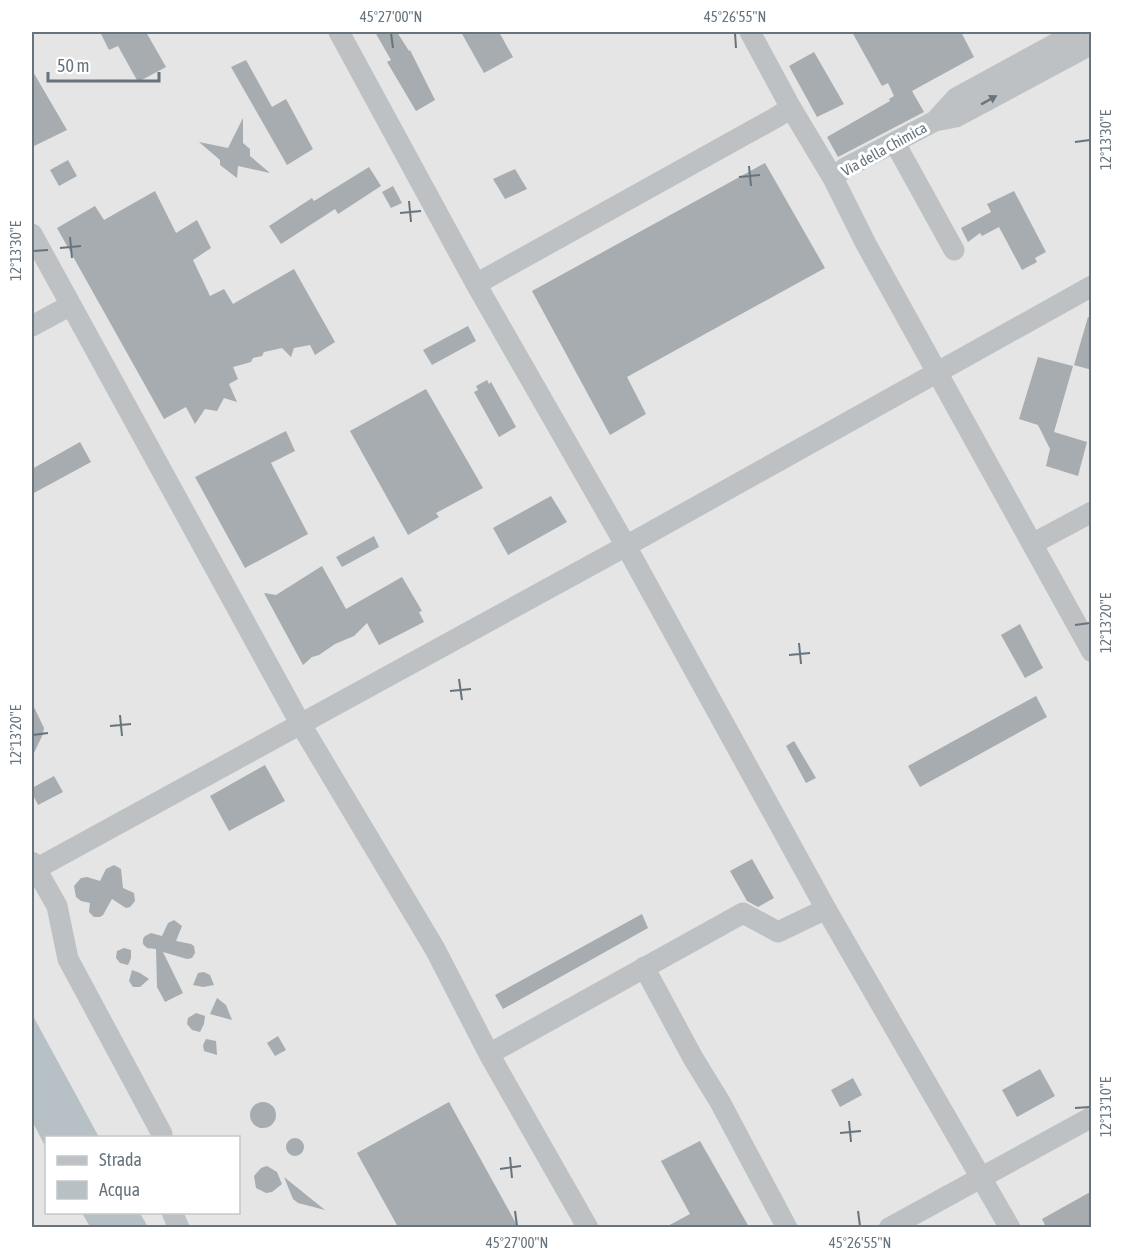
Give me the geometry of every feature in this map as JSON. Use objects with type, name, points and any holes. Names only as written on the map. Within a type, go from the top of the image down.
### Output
[{"type":"lane","points":[[339,32],[476,284],[626,546],[826,909],[1010,1227]]},
{"type":"lane","points":[[750,32],[791,108],[833,178],[866,244],[1092,652]]},
{"type":"lane","points":[[935,121],[956,98],[1077,32]]},
{"type":"lane","points":[[935,121],[956,117],[1092,44]]},
{"type":"lane","points":[[476,284],[791,108]]},
{"type":"lane","name":"Via della Chimica","points":[[833,178],[845,168],[935,121]]},
{"type":"lane","points":[[894,143],[954,250]]},
{"type":"lane","points":[[32,234],[300,723],[435,949],[489,1054],[588,1227]]},
{"type":"lane","points":[[162,1136],[68,959],[57,906],[34,869],[626,546],[1092,286]]},
{"type":"lane","points":[[32,326],[70,305]]},
{"type":"lane","points":[[1032,544],[1092,512]]},
{"type":"lane","points":[[489,1054],[743,913],[778,932],[826,909]]},
{"type":"lane","points":[[644,968],[787,1227]]},
{"type":"lane","points":[[889,1227],[1092,1117]]},
{"type":"shaded area","points":[[32,32],[1091,32],[1091,1227],[148,1227],[141,1214],[240,1214],[240,1136],[98,1136],[32,1014]]},
{"type":"shaded area","points":[[32,1121],[45,1146],[45,1214],[83,1214],[90,1227],[32,1227]]},
{"type":"water","points":[[32,1014],[98,1136],[45,1136],[45,1146],[32,1121]]},
{"type":"water","points":[[83,1214],[141,1214],[148,1227],[90,1227]]},
{"type":"building","points":[[100,32],[146,32],[166,67],[138,82],[118,46],[109,50]]},
{"type":"building","points":[[375,32],[397,32],[410,50],[435,100],[416,111],[387,62],[391,60]]},
{"type":"building","points":[[461,32],[499,32],[513,57],[484,73]]},
{"type":"building","points":[[852,32],[961,32],[974,57],[912,91],[924,112],[838,157],[827,137],[890,101],[889,99],[894,96],[888,83],[882,86]]},
{"type":"building","points":[[814,52],[844,104],[817,117],[789,66]]},
{"type":"building","points":[[246,60],[272,107],[286,99],[313,149],[287,165],[231,67]]},
{"type":"building","points":[[32,70],[67,130],[32,147]]},
{"type":"building","points":[[243,118],[243,143],[250,149],[250,156],[270,173],[238,166],[237,178],[220,165],[220,160],[199,142],[228,148]]},
{"type":"building","points":[[68,160],[77,176],[59,186],[50,170]]},
{"type":"building","points":[[765,163],[825,268],[627,377],[646,414],[610,435],[532,291]]},
{"type":"building","points":[[369,167],[381,186],[338,214],[335,209],[281,244],[269,226],[312,198],[314,201]]},
{"type":"building","points":[[515,169],[527,189],[505,199],[493,179]]},
{"type":"building","points":[[393,186],[402,203],[391,208],[382,192]]},
{"type":"building","points":[[155,191],[176,233],[197,220],[211,248],[193,260],[210,296],[224,289],[233,304],[294,269],[335,342],[315,355],[310,345],[294,348],[291,357],[282,348],[264,352],[262,356],[253,358],[251,362],[233,367],[238,379],[229,384],[237,402],[224,398],[217,411],[205,409],[195,424],[186,407],[164,419],[57,228],[95,206],[104,220]]},
{"type":"building","points":[[1014,191],[1046,252],[1035,258],[1037,262],[1022,270],[999,227],[982,236],[980,233],[968,242],[961,228],[991,212],[987,204]]},
{"type":"building","points":[[1088,317],[1092,318],[1092,370],[1074,365]]},
{"type":"building","points":[[468,326],[476,341],[432,365],[423,350]]},
{"type":"building","points":[[1038,357],[1073,366],[1054,432],[1087,442],[1078,476],[1046,466],[1050,449],[1038,425],[1019,419]]},
{"type":"building","points":[[487,380],[489,384],[491,382],[516,427],[499,437],[474,392],[478,390],[476,386]]},
{"type":"building","points":[[426,389],[483,488],[436,513],[439,517],[408,535],[350,431]]},
{"type":"building","points":[[286,431],[295,451],[271,463],[308,534],[245,568],[195,477]]},
{"type":"building","points":[[80,442],[91,462],[32,494],[32,469]]},
{"type":"building","points":[[551,496],[567,522],[508,555],[493,528]]},
{"type":"building","points":[[374,536],[379,547],[342,567],[336,557]]},
{"type":"building","points":[[322,566],[346,609],[402,577],[422,611],[419,612],[424,622],[379,645],[367,623],[354,636],[312,657],[303,665],[264,593],[276,595]]},
{"type":"building","points":[[1020,624],[1043,668],[1025,678],[1001,635]]},
{"type":"building","points":[[1036,696],[1047,717],[920,787],[908,766]]},
{"type":"building","points":[[32,703],[44,728],[32,757]]},
{"type":"building","points":[[794,741],[816,778],[806,783],[786,746]]},
{"type":"building","points":[[265,765],[285,801],[229,831],[210,796]]},
{"type":"building","points":[[54,776],[63,792],[38,805],[32,788]]},
{"type":"building","points":[[752,859],[774,898],[758,907],[747,901],[730,871]]},
{"type":"building","points":[[114,865],[121,869],[123,888],[134,893],[135,901],[126,908],[112,899],[103,915],[94,917],[89,912],[90,903],[76,897],[74,886],[81,878],[87,877],[100,881],[106,869]]},
{"type":"building","points":[[642,914],[648,928],[503,1009],[495,995]]},
{"type":"building","points":[[174,920],[182,926],[176,941],[191,944],[194,946],[195,953],[192,958],[187,959],[163,952],[183,993],[165,1002],[157,987],[156,949],[147,948],[143,944],[143,939],[151,933],[162,936],[168,923]]},
{"type":"building","points":[[124,948],[131,950],[128,965],[120,963],[116,958],[117,951]]},
{"type":"building","points":[[132,970],[149,979],[140,987],[133,987],[129,981]]},
{"type":"building","points":[[204,972],[210,975],[214,985],[203,987],[193,985],[198,973]]},
{"type":"building","points":[[217,998],[226,1005],[232,1020],[210,1014]]},
{"type":"building","points":[[196,1013],[205,1016],[200,1032],[192,1030],[187,1024],[188,1018]]},
{"type":"building","points":[[278,1036],[286,1050],[275,1056],[267,1043]]},
{"type":"building","points":[[206,1039],[216,1041],[217,1055],[204,1051],[203,1045]]},
{"type":"building","points":[[1040,1069],[1055,1096],[1017,1117],[1002,1090]]},
{"type":"building","points":[[853,1078],[862,1095],[840,1107],[831,1090]]},
{"type":"building","points":[[263,1102],[273,1105],[276,1115],[273,1125],[263,1128],[253,1125],[250,1115],[253,1105]]},
{"type":"building","points":[[449,1102],[518,1227],[398,1227],[357,1153]]},
{"type":"building","points":[[291,1138],[299,1138],[304,1143],[302,1154],[291,1156],[286,1151],[286,1143]]},
{"type":"building","points":[[700,1141],[749,1227],[666,1227],[690,1214],[661,1161]]},
{"type":"building","points":[[267,1166],[277,1172],[282,1184],[272,1192],[266,1193],[256,1188],[254,1176],[261,1168]]},
{"type":"building","points":[[284,1177],[325,1210],[298,1203],[293,1199]]},
{"type":"building","points":[[1092,1191],[1092,1227],[1046,1227],[1042,1219]]}]
